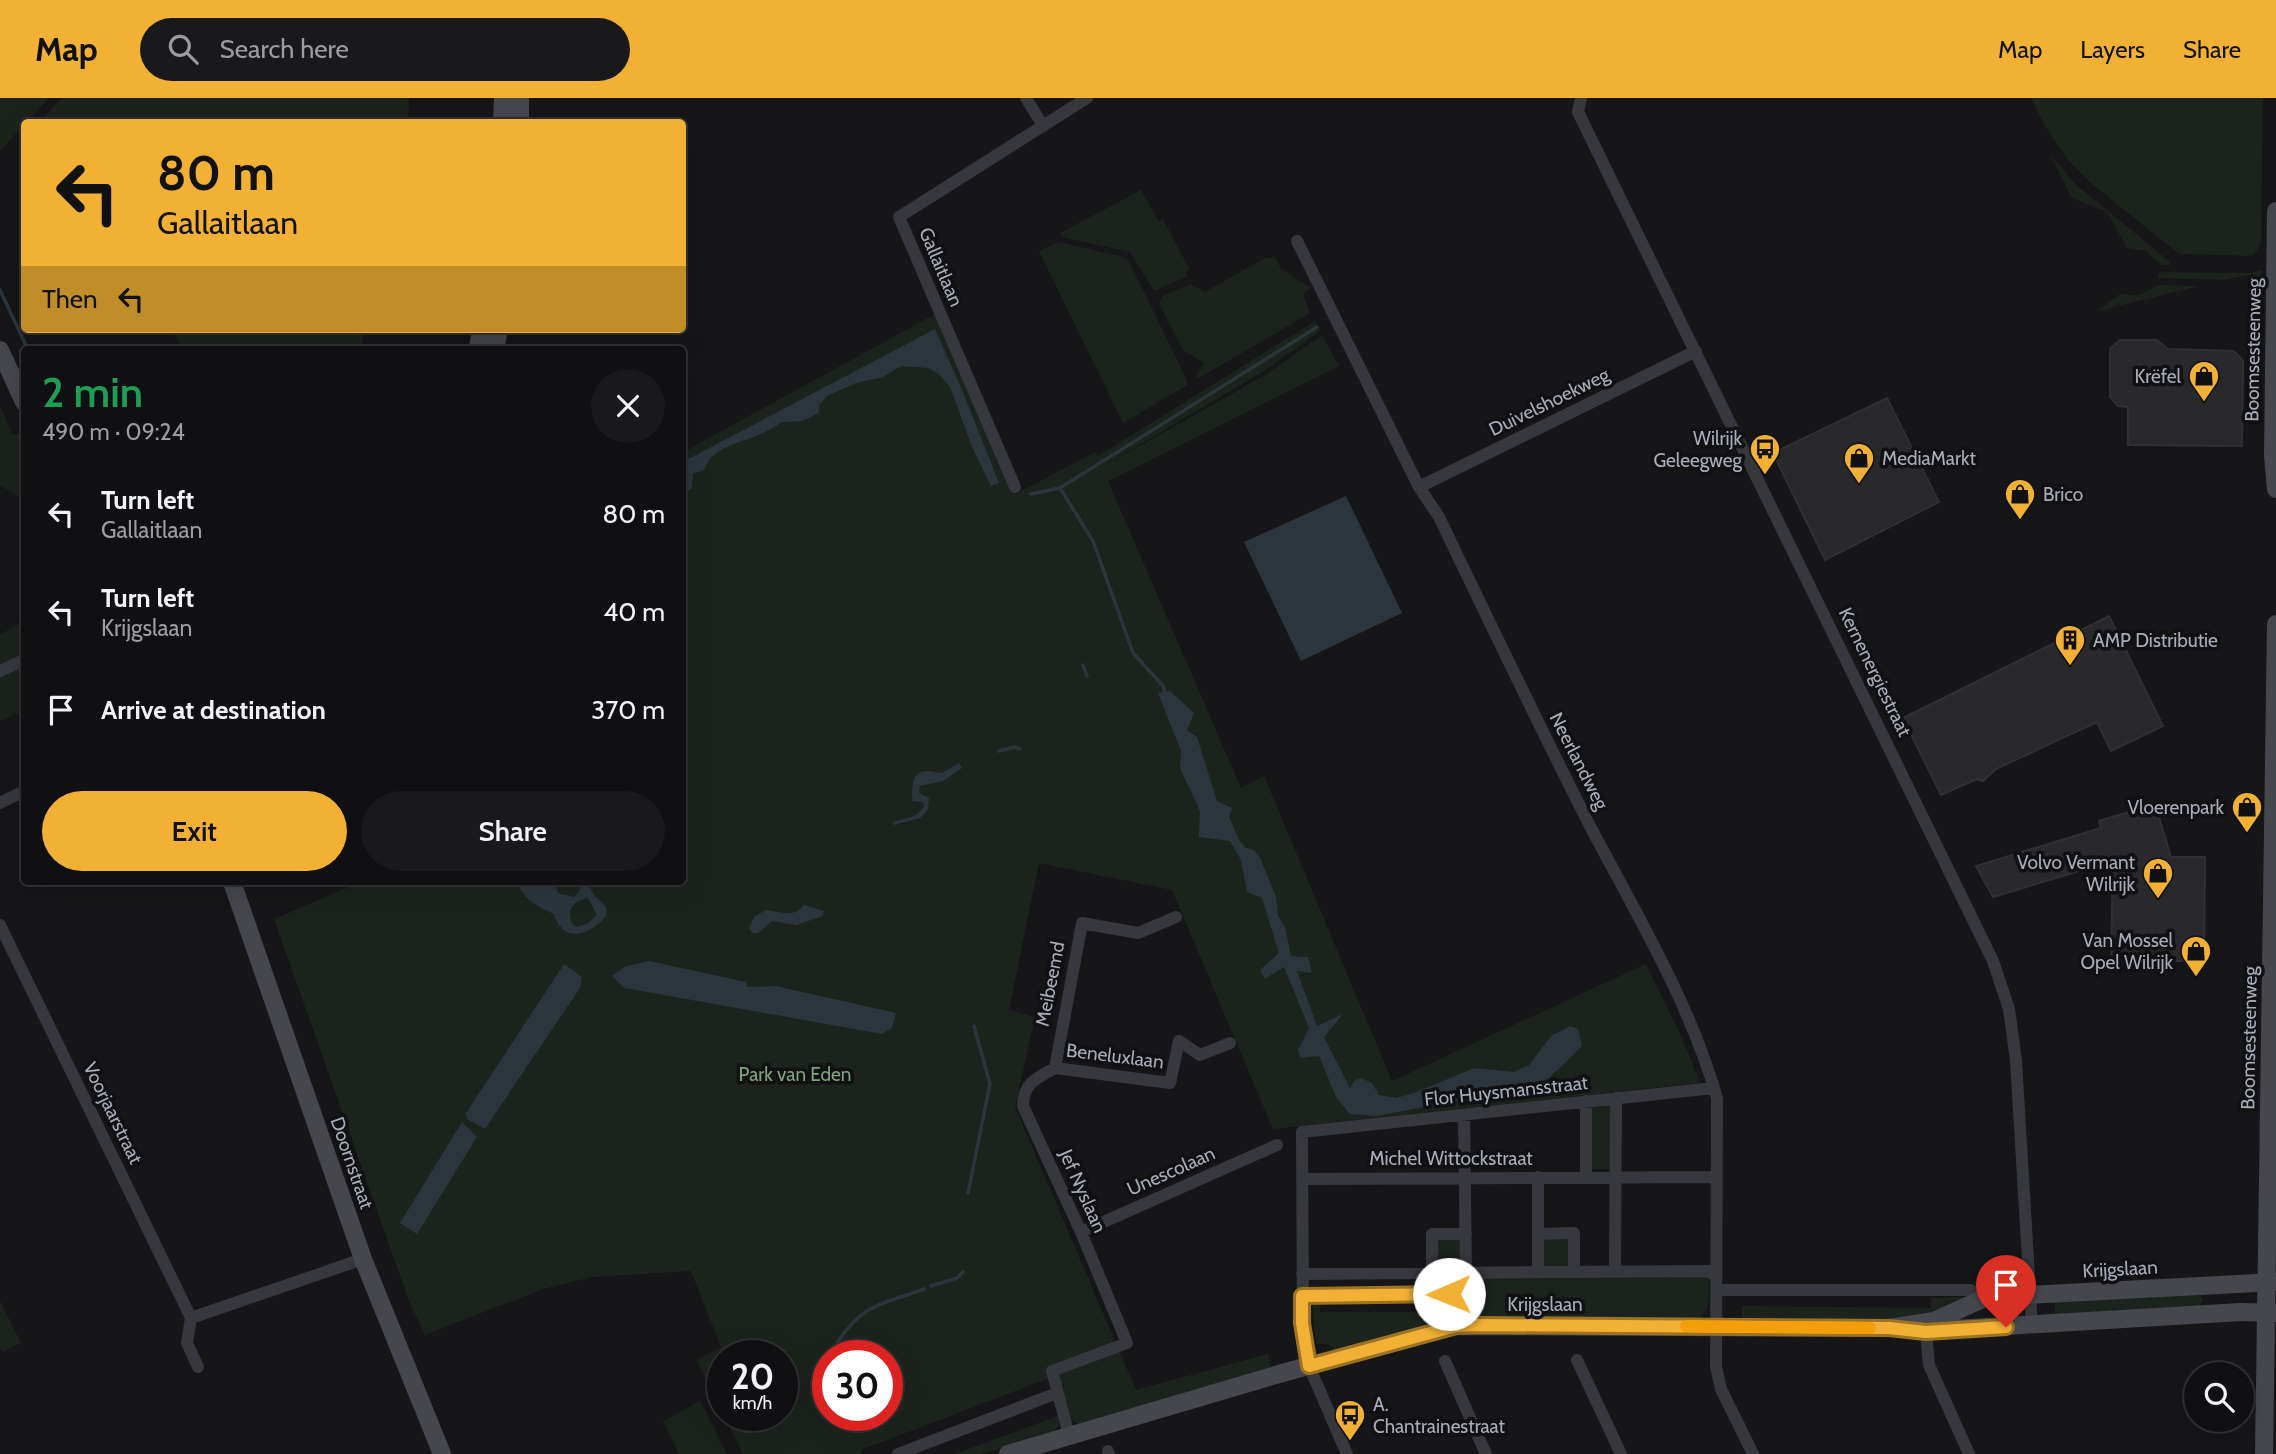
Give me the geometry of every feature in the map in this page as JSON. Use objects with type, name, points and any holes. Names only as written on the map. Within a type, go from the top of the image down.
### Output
[{"type":"street","points":[[502,119],[503,98]]},
{"type":"street","points":[[520,98],[520,119]]},
{"type":"street","points":[[1026,98],[1043,127],[1087,98]]},
{"type":"street","name":"Kernenergiestraat","points":[[1581,98],[1578,112],[1993,961],[2009,1009],[2016,1061],[2032,1325]]},
{"type":"street","name":"Gallaitlaan","points":[[1015,487],[899,217],[1043,127]]},
{"type":"street","name":"Boomsesteenweg","points":[[2276,211],[2273,456],[2276,488]]},
{"type":"street","name":"Neerlandweg","points":[[1297,241],[1419,486],[1439,517],[1550,747],[1693,1029],[1717,1098],[1718,1380],[1753,1454]]},
{"type":"street","points":[[0,350],[21,396]]},
{"type":"street","name":"Duivelshoekweg","points":[[1419,486],[1696,351]]},
{"type":"street","name":"Boomsesteenweg","points":[[2264,1454],[2271,1313],[2268,1195],[2276,624]]},
{"type":"street","points":[[0,671],[21,661]]},
{"type":"street","points":[[0,803],[21,792]]},
{"type":"street","name":"Doornstraat","points":[[233,885],[363,1259],[442,1454]]},
{"type":"street","name":"Meibeemd","points":[[1055,1068],[1082,923],[1138,933],[1176,917]]},
{"type":"street","name":"Voorjaarstraat","points":[[0,925],[191,1318],[187,1343],[198,1367]]},
{"type":"street","name":"Beneluxlaan","points":[[1055,1068],[1170,1083],[1179,1041],[1200,1055],[1230,1043]]},
{"type":"street","name":"Jef Nyslaan","points":[[1055,1068],[1027,1085],[1023,1094],[1023,1105],[1081,1232],[1127,1343],[1052,1371],[1057,1393]]},
{"type":"street","name":"Flor Huysmansstraat","points":[[1301,1179],[1302,1132],[1714,1088]]},
{"type":"street","points":[[1615,1271],[1616,1098]]},
{"type":"street","points":[[1586,1101],[1586,1177]]},
{"type":"street","points":[[1464,1115],[1466,1273]]},
{"type":"street","name":"Unescolaan","points":[[1081,1232],[1277,1145]]},
{"type":"street","points":[[1538,1177],[1538,1272]]},
{"type":"street","name":"Michel Wittockstraat","points":[[1301,1179],[1717,1177]]},
{"type":"street","points":[[1301,1179],[1302,1323],[1309,1366],[1347,1454]]},
{"type":"street","points":[[2268,1195],[2276,1213]]},
{"type":"street","points":[[1538,1234],[1574,1233],[1574,1271]]},
{"type":"street","points":[[1432,1273],[1432,1234],[1466,1234]]},
{"type":"street","points":[[191,1318],[363,1259]]},
{"type":"street","points":[[1302,1274],[1709,1271],[1716,1283],[1971,1290]]},
{"type":"street","name":"Krijgslaan","points":[[1889,1328],[1934,1321],[1987,1297],[2271,1282]]},
{"type":"street","points":[[1302,1296],[1449,1294]]},
{"type":"street","name":"Krijgslaan","points":[[1008,1454],[1456,1326],[1889,1328],[1926,1332],[2241,1312],[2271,1313]]},
{"type":"street","points":[[1926,1332],[1929,1365],[1969,1454]]},
{"type":"street","points":[[1577,1360],[1620,1454]]},
{"type":"street","points":[[1445,1361],[1486,1454]]},
{"type":"street","points":[[898,1454],[1057,1393],[1069,1435]]},
{"type":"green space","points":[[0,98],[49,98],[30,119],[21,119],[21,128],[0,151]]},
{"type":"green space","points":[[62,98],[409,98],[408,119],[42,119]]},
{"type":"green space","points":[[2031,98],[2263,98],[2261,244],[2250,256],[2179,254],[2092,184],[2067,159],[2045,126]]},
{"type":"green space","points":[[2050,154],[2074,183],[2170,262],[2170,265],[2161,265],[2146,251],[2127,248],[2107,212],[2072,198]]},
{"type":"green space","points":[[1141,190],[1159,222],[1163,219],[1190,270],[1185,272],[1187,276],[1154,291],[1130,252],[1063,237],[1060,233]]},
{"type":"green space","points":[[1058,242],[1124,257],[1129,261],[1187,380],[1187,385],[1123,423],[1039,251]]},
{"type":"green space","points":[[1275,257],[1281,269],[1311,288],[1303,294],[1310,313],[1199,378],[1196,376],[1204,363],[1183,350],[1159,303],[1163,296],[1190,284],[1205,292],[1265,258]]},
{"type":"green space","points":[[2261,270],[2261,278],[2249,275],[2224,280],[2158,278],[2159,272],[2250,273]]},
{"type":"green space","points":[[2159,285],[2200,286],[2097,311],[2120,294],[2139,295]]},
{"type":"green space","name":"Park van Eden","points":[[939,312],[1016,494],[1095,452],[1098,456],[1315,321],[1320,331],[1264,371],[1102,467],[1267,374],[1322,335],[1339,366],[1108,481],[1241,788],[1264,776],[1392,1081],[1646,964],[1682,1038],[1700,1083],[1273,1129],[1172,890],[1039,863],[1009,1010],[1035,1017],[1015,1107],[1136,1390],[1268,1354],[1271,1369],[1079,1425],[1071,1419],[1057,1375],[861,1450],[862,1454],[743,1454],[732,1431],[798,1431],[798,1340],[718,1340],[691,1271],[592,1277],[543,1289],[425,1335],[409,1301],[274,919],[350,885],[686,885],[686,450]]},
{"type":"green space","points":[[174,333],[365,333],[361,346],[181,346]]},
{"type":"green space","points":[[0,406],[13,435],[21,432],[21,498],[0,485]]},
{"type":"green space","points":[[21,623],[21,711],[0,721],[0,635]]},
{"type":"green space","points":[[1591,1106],[1611,1106],[1611,1169],[1591,1169]]},
{"type":"green space","points":[[1570,1237],[1570,1268],[1543,1269],[1543,1238]]},
{"type":"green space","points":[[1436,1238],[1463,1238],[1463,1269],[1436,1269]]},
{"type":"green space","points":[[1709,1276],[1707,1308],[1700,1318],[1694,1321],[1455,1319],[1337,1352],[1328,1344],[1316,1344],[1312,1302],[1320,1302],[1320,1312],[1440,1312],[1440,1307],[1446,1307],[1446,1302],[1454,1301],[1454,1277]]},
{"type":"green space","points":[[2018,1279],[2003,1289],[1921,1320],[1742,1318],[1742,1306],[1931,1308],[1931,1298],[1970,1297],[1975,1292],[1975,1281]]},
{"type":"green space","points":[[2198,1293],[2203,1300],[2198,1308],[2055,1315],[2055,1301]]},
{"type":"green space","points":[[0,1301],[21,1343],[2,1352],[0,1348]]},
{"type":"green space","name":"Park van Eden","points":[[707,1354],[707,1382],[696,1360]]},
{"type":"green space","points":[[700,1400],[707,1414],[707,1431],[716,1431],[727,1454],[679,1454],[663,1422]]},
{"type":"green space","points":[[1058,1416],[1059,1424],[1054,1432],[981,1454],[955,1454]]},
{"type":"shaded area","points":[[935,329],[999,483],[991,486],[972,447],[951,389],[939,374],[928,368],[901,366],[883,377],[856,383],[827,396],[819,405],[819,412],[810,418],[781,422],[719,452],[711,458],[703,471],[693,473],[692,488],[686,493],[686,460]]},
{"type":"shaded area","points":[[1346,496],[1402,613],[1301,661],[1244,542]]},
{"type":"shaded area","points":[[1170,691],[1194,713],[1187,730],[1197,737],[1217,801],[1232,808],[1229,817],[1239,840],[1246,848],[1254,850],[1260,858],[1276,896],[1278,916],[1285,927],[1291,956],[1308,957],[1312,973],[1297,971],[1317,1026],[1343,1014],[1324,1037],[1350,1088],[1355,1080],[1361,1078],[1372,1083],[1379,1095],[1396,1098],[1474,1068],[1514,1072],[1529,1065],[1551,1036],[1570,1026],[1578,1029],[1582,1046],[1549,1078],[1530,1086],[1509,1086],[1467,1099],[1376,1116],[1350,1114],[1336,1097],[1319,1056],[1301,1058],[1298,1050],[1309,1028],[1284,967],[1265,979],[1260,970],[1279,953],[1262,898],[1247,892],[1241,860],[1230,841],[1199,837],[1200,811],[1180,768],[1181,751],[1158,693]]},
{"type":"shaded area","points":[[959,763],[962,768],[943,781],[920,786],[919,793],[929,798],[928,810],[920,818],[894,825],[892,822],[915,816],[924,807],[923,802],[912,801],[913,784],[917,775],[926,771],[942,773]]},
{"type":"shaded area","points":[[519,885],[557,885],[558,893],[574,897],[580,890],[579,885],[589,885],[606,907],[606,916],[585,932],[570,933],[558,924],[554,914],[532,902]],"holes":[[[588,898],[597,915],[587,924],[577,927],[572,924],[570,910],[578,901]]]},
{"type":"shaded area","points":[[804,905],[824,911],[823,916],[796,925],[772,921],[758,933],[752,933],[749,928],[754,917],[765,910],[791,913]]},
{"type":"shaded area","points":[[649,961],[746,982],[748,987],[776,986],[896,1013],[892,1028],[882,1034],[625,988],[612,976],[624,967]]},
{"type":"shaded area","points":[[564,964],[582,977],[580,988],[485,1129],[467,1119],[466,1113]]},
{"type":"shaded area","points":[[462,1122],[477,1137],[417,1234],[400,1223]]},
{"type":"building","points":[[2120,340],[2157,340],[2168,349],[2234,351],[2243,361],[2242,446],[2128,445],[2128,407],[2118,406],[2110,397],[2110,349]]},
{"type":"building","name":"MediaMarkt","points":[[1887,398],[1939,502],[1825,560],[1773,453]]},
{"type":"building","name":"AMP Distributie","points":[[2109,616],[2163,726],[2111,751],[2097,722],[1996,769],[1983,781],[1977,779],[1941,795],[1903,718]]},
{"type":"building","points":[[2155,804],[2171,857],[2205,857],[2204,961],[2111,961],[2113,861],[1993,897],[1976,866],[2101,828],[2099,821]]},
{"type":"waterway","points":[[0,290],[26,346]]},
{"type":"waterway","points":[[1031,494],[1060,488],[1317,327]]},
{"type":"waterway","points":[[1060,488],[1093,541],[1133,653],[1163,686],[1166,695]]},
{"type":"waterway","points":[[1083,665],[1087,676]]},
{"type":"waterway","points":[[999,751],[1015,747],[1020,749]]},
{"type":"waterway","points":[[968,1193],[990,1084],[974,1026]]},
{"type":"waterway","points":[[931,1286],[957,1278],[963,1272]]},
{"type":"waterway","points":[[839,1340],[865,1312],[924,1289]]},
{"type":"slow traffic","points":[[1686,1326],[1870,1328]]},
{"type":"place","name":"Krëfel","points":[[2204,403]]},
{"type":"place","name":"Wilrijk Geleegweg","points":[[1765,476]]},
{"type":"place","name":"MediaMarkt","points":[[1859,485]]},
{"type":"place","name":"Brico","points":[[2020,521]]},
{"type":"place","name":"AMP Distributie","points":[[2070,667]]},
{"type":"place","name":"Vloerenpark","points":[[2247,834]]},
{"type":"place","name":"Volvo Vermant Wilrijk","points":[[2158,900]]},
{"type":"place","name":"Van Mossel Opel Wilrijk","points":[[2196,978]]},
{"type":"place","name":"A. Chantrainestraat","points":[[1350,1442]]},
{"type":"route","points":[[1449,1294],[1302,1296],[1302,1323],[1309,1366],[1456,1326],[1889,1328],[1926,1332],[2006,1327]]}]
